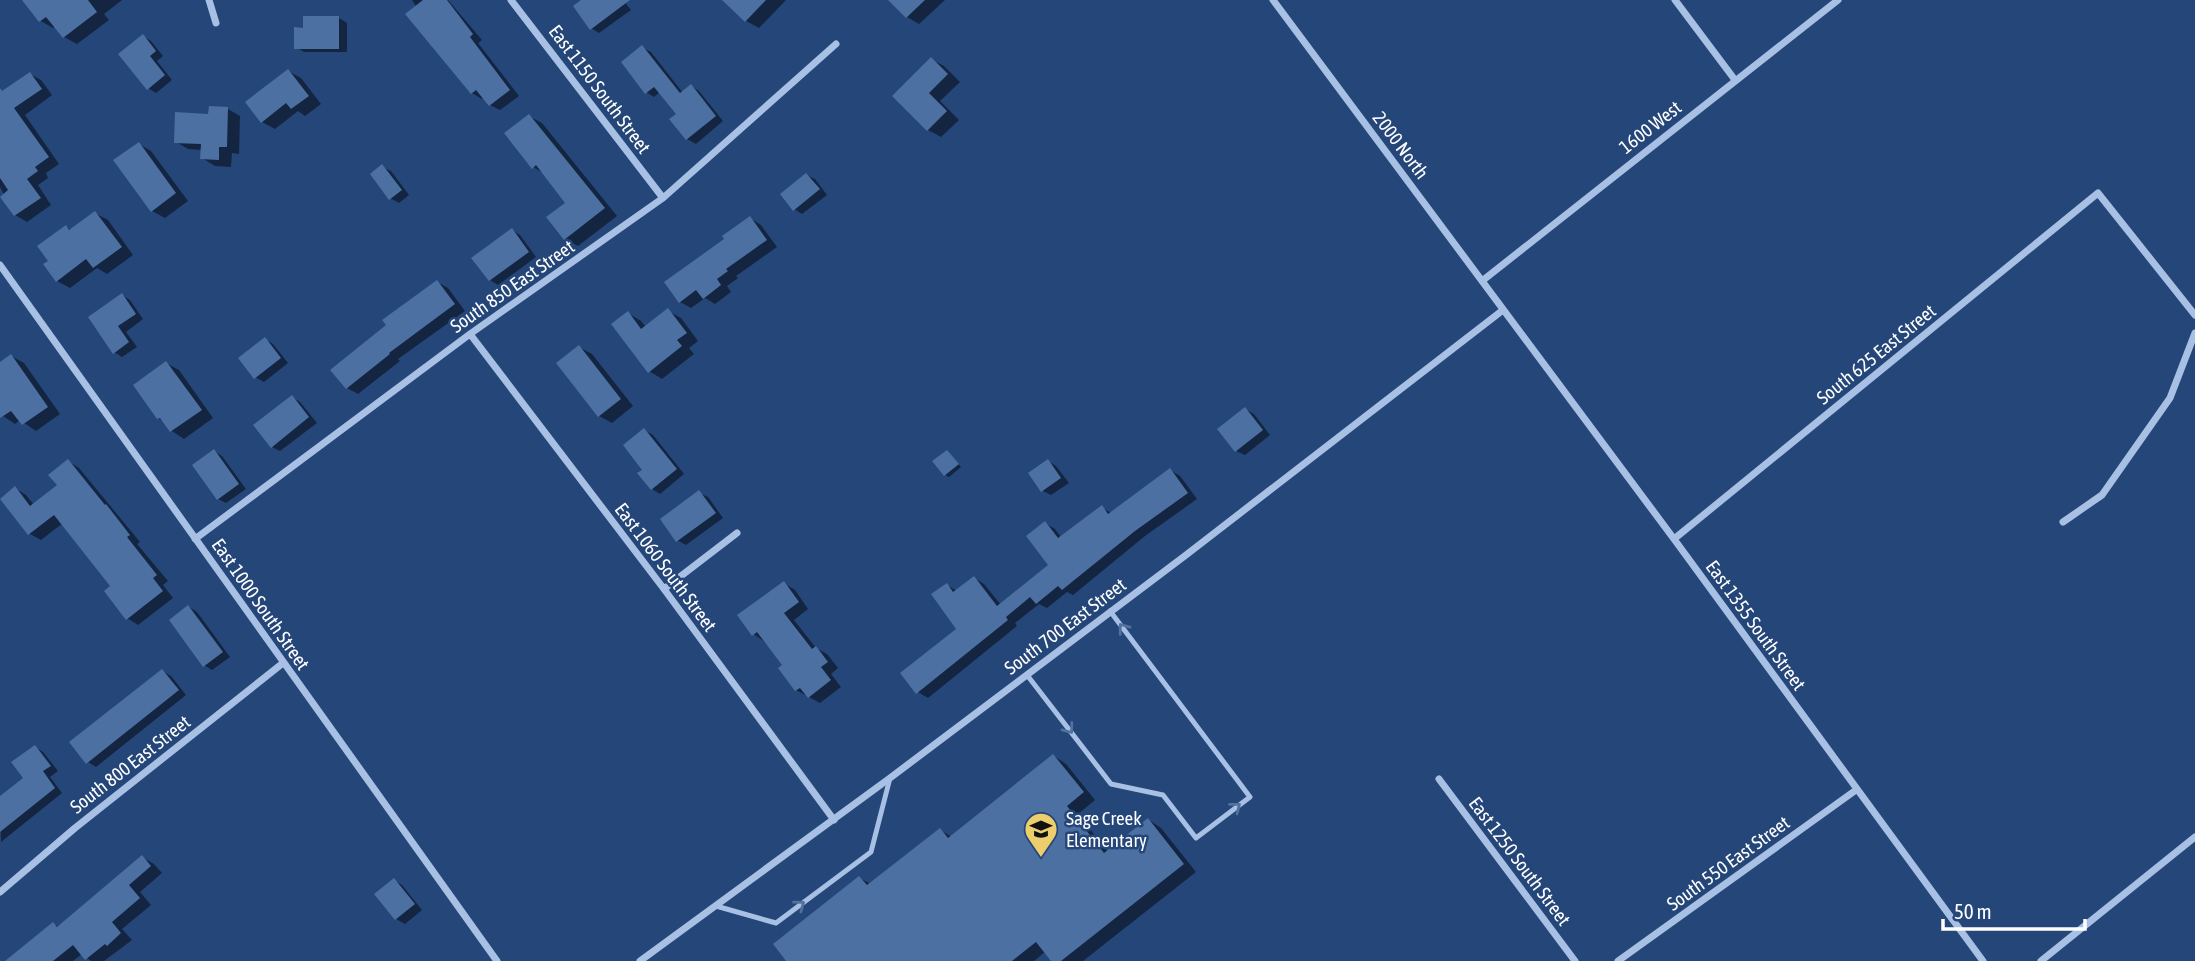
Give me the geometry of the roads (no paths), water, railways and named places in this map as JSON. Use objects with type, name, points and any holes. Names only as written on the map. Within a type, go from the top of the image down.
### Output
[{"type":"street","points":[[209,0],[216,23]]},
{"type":"street","name":"East 1150 South Street","points":[[511,0],[663,198]]},
{"type":"street","name":"2000 North","points":[[1273,0],[1503,310]]},
{"type":"street","points":[[1675,0],[1735,80]]},
{"type":"street","name":"1600 West","points":[[1482,281],[1839,0]]},
{"type":"street","name":"South 850 East Street","points":[[195,539],[470,334],[663,198],[836,44]]},
{"type":"street","name":"South 625 East Street","points":[[1674,539],[2098,193],[2195,315]]},
{"type":"street","name":"East 1000 South Street","points":[[0,265],[496,961]]},
{"type":"street","name":"East 1355 South Street","points":[[1503,310],[1983,961]]},
{"type":"street","name":"South 700 East Street","points":[[640,961],[1027,675],[1503,310]]},
{"type":"street","points":[[2063,522],[2102,495],[2110,484],[2170,398],[2195,333]]},
{"type":"street","name":"East 1060 South Street","points":[[470,334],[664,589],[834,820]]},
{"type":"street","points":[[664,589],[737,533]]},
{"type":"street","name":"South 800 East Street","points":[[0,892],[75,828],[284,663]]},
{"type":"street","name":"East 1250 South Street","points":[[1439,779],[1575,961]]},
{"type":"street","name":"South 550 East Street","points":[[1618,961],[1856,790]]},
{"type":"street","points":[[2041,961],[2195,837]]},
{"type":"lane","points":[[1027,675],[1111,784],[1163,795],[1196,838],[1250,797],[1110,611]]},
{"type":"lane","points":[[716,906],[776,923],[871,852],[890,778]]},
{"type":"place","name":"Sage Creek Elementary","points":[[1041,859]]}]
